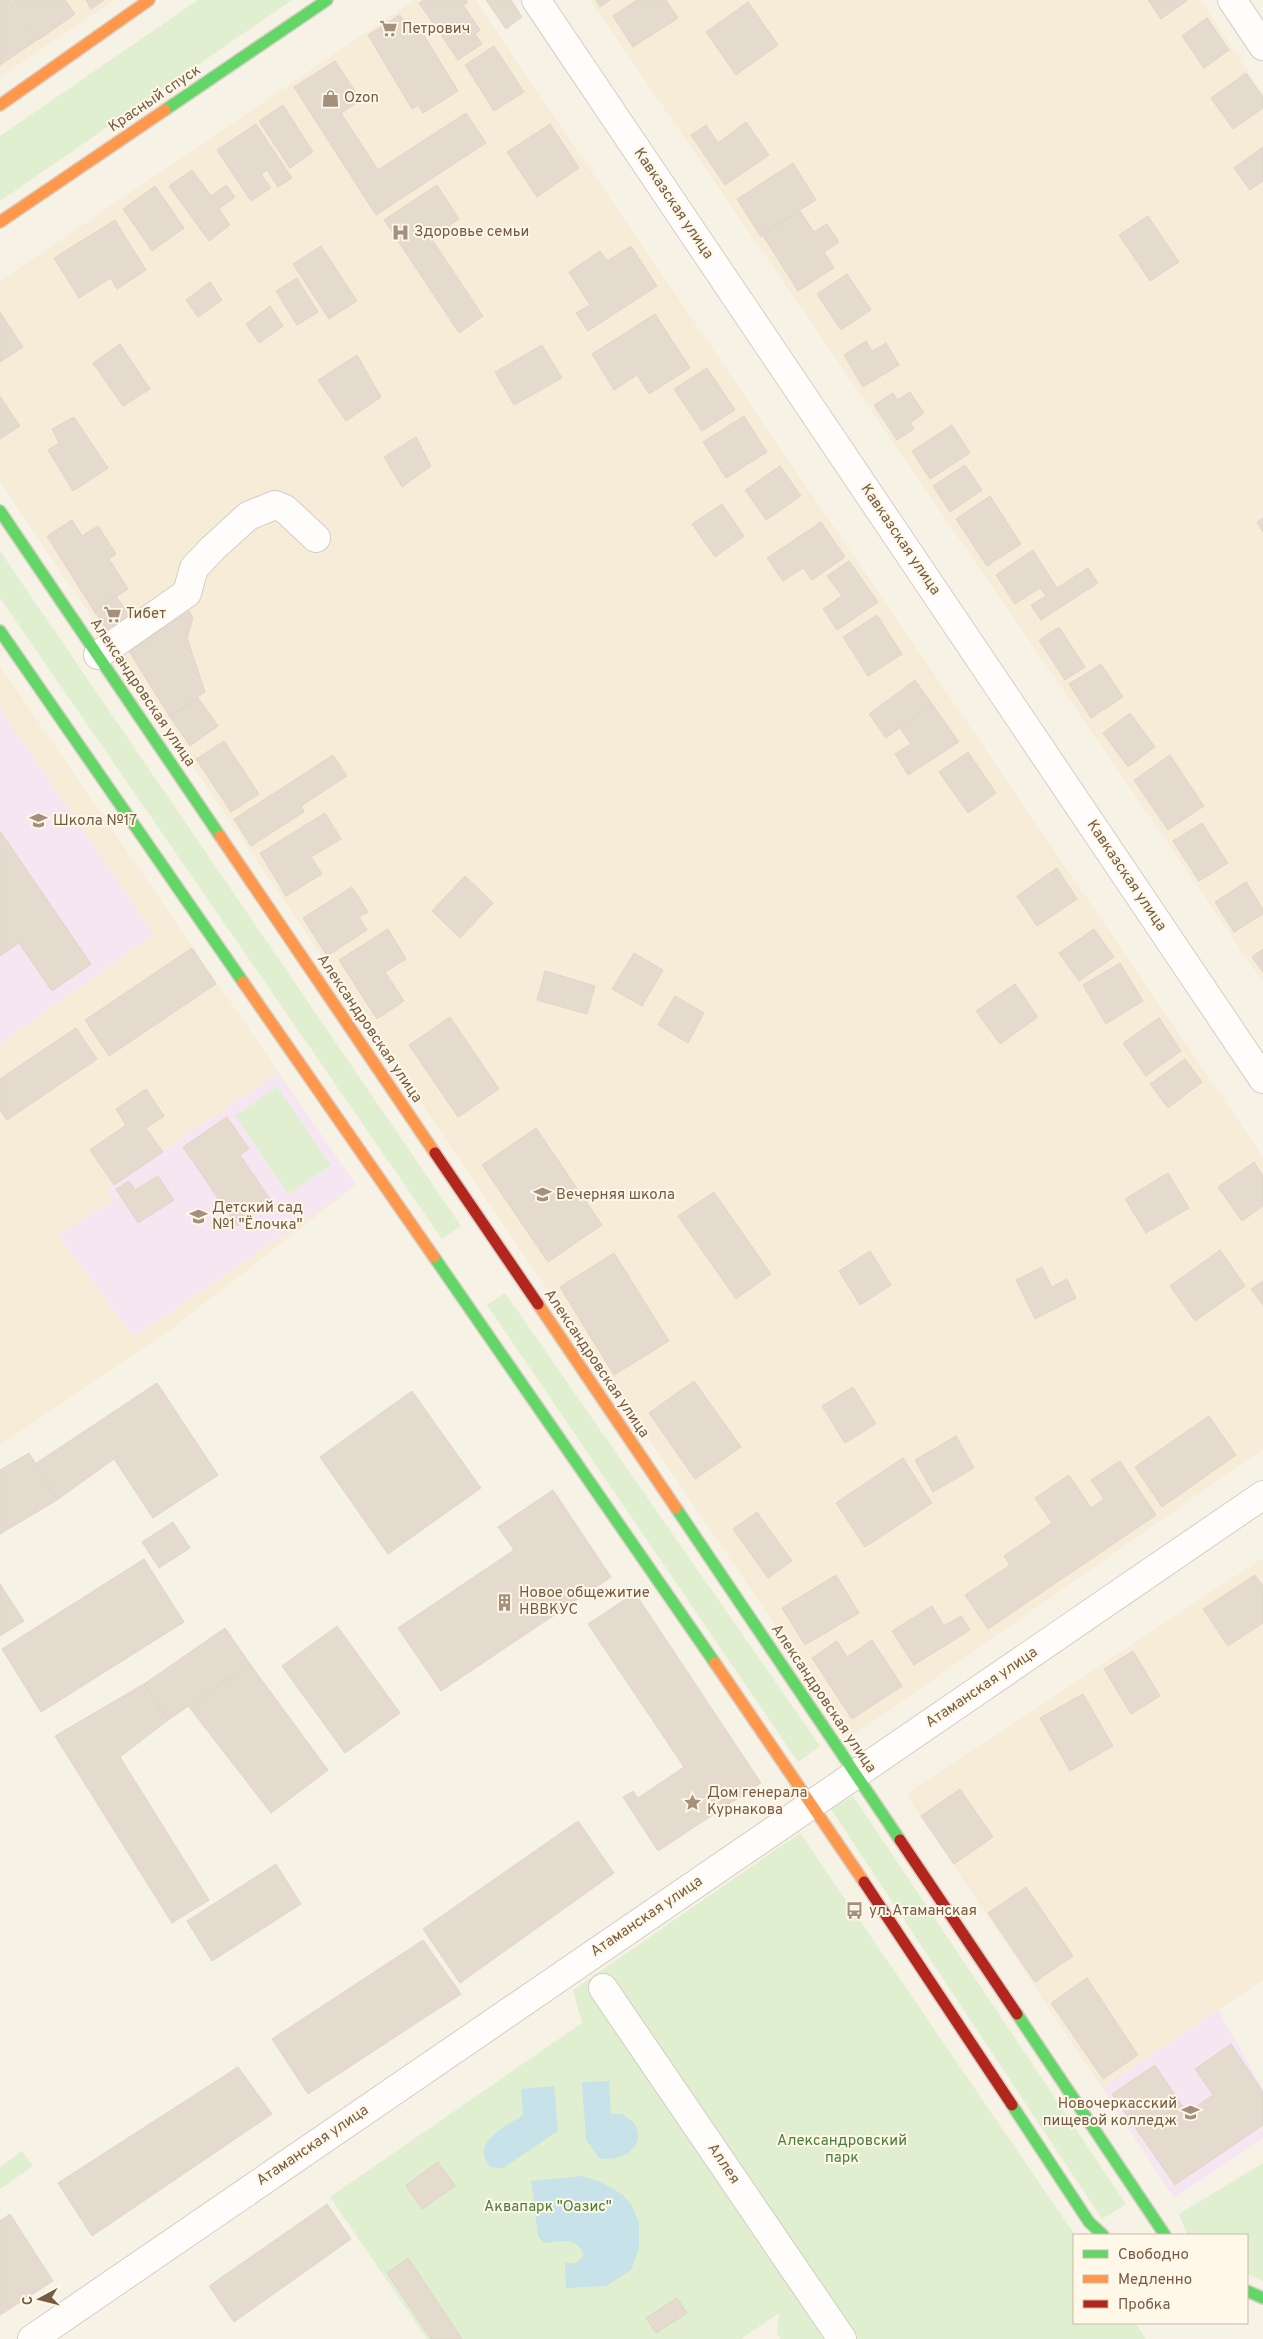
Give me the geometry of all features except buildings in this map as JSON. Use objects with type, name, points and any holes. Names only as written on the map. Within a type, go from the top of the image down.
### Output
[{"type":"street","points":[[0,105],[149,0]]},
{"type":"street","name":"Красный спуск","points":[[0,222],[328,0]]},
{"type":"street","name":"Кавказская улица","points":[[536,0],[1263,1079]]},
{"type":"street","points":[[1232,0],[1263,46]]},
{"type":"street","points":[[98,655],[187,593],[194,568],[248,516],[275,505],[285,509],[316,538]]},
{"type":"street","name":"Александровская улица","points":[[0,511],[856,1774],[1164,2234]]},
{"type":"street","points":[[0,631],[812,1804],[1089,2222],[1102,2234]]},
{"type":"street","name":"Атаманская улица","points":[[32,2339],[1263,1495]]},
{"type":"street","name":"Аллея","points":[[603,1988],[842,2339]]},
{"type":"street","points":[[1248,2291],[1263,2298]]},
{"type":"shaded area","points":[[0,0],[115,0],[0,77]]},
{"type":"shaded area","points":[[414,0],[475,0],[1263,1157],[1263,1449],[851,1737],[0,482],[0,281]]},
{"type":"shaded area","points":[[590,0],[1200,0],[1263,94],[1263,982]]},
{"type":"shaded area","points":[[0,666],[356,1185],[174,1327],[0,1445]]},
{"type":"shaded area","name":"Школа №17","points":[[0,708],[154,934],[0,1044]]},
{"type":"shaded area","name":"Детский сад №1 \"Ёлочка\"","points":[[278,1073],[356,1185],[134,1337],[58,1235],[114,1200],[107,1189]]},
{"type":"shaded area","points":[[1263,1558],[1263,1980],[1102,2088],[906,1794]]},
{"type":"shaded area","name":"Новочеркасский пищевой колледж","points":[[1218,2010],[1263,2089],[1263,2138],[1174,2198],[1102,2088]]},
{"type":"green space","points":[[198,0],[292,0],[0,201],[0,136]]},
{"type":"green space","points":[[0,551],[461,1226],[442,1239],[0,598]]},
{"type":"green space","points":[[277,1087],[331,1165],[289,1194],[235,1116]]},
{"type":"green space","points":[[505,1293],[820,1746],[798,1762],[487,1305]]},
{"type":"green space","points":[[853,1796],[1126,2204],[1102,2219],[831,1809]]},
{"type":"green space","name":"Александровский парк","points":[[800,1833],[1074,2234],[1073,2324],[1136,2324],[1146,2339],[781,2339],[777,2333],[779,2313],[741,2339],[427,2339],[330,2197],[582,2023],[573,1990]]},
{"type":"green space","points":[[22,2151],[33,2166],[0,2189],[0,2167]]},
{"type":"green space","points":[[1263,2163],[1263,2281],[1248,2274],[1248,2234],[1187,2234],[1179,2214]]},
{"type":"water","points":[[609,2081],[611,2114],[622,2114],[635,2124],[638,2141],[629,2152],[622,2156],[607,2159],[599,2158],[586,2140],[582,2082]]},
{"type":"water","points":[[554,2086],[558,2131],[503,2168],[490,2167],[485,2158],[484,2150],[492,2136],[523,2115],[521,2089]]},
{"type":"water","points":[[582,2176],[601,2182],[623,2195],[631,2204],[639,2223],[639,2248],[631,2270],[606,2286],[566,2288],[565,2263],[576,2263],[584,2255],[581,2249],[572,2242],[544,2243],[538,2236],[531,2181]]},
{"type":"traffic: fast","points":[[165,110],[327,0]]},
{"type":"traffic: fast","points":[[0,511],[220,836]]},
{"type":"traffic: fast","points":[[0,631],[243,982]]},
{"type":"traffic: fast","points":[[434,1257],[715,1663]]},
{"type":"traffic: fast","points":[[676,1508],[900,1840]]},
{"type":"traffic: fast","points":[[1017,2014],[1164,2234]]},
{"type":"traffic: fast","points":[[1012,2105],[1089,2222],[1102,2234]]},
{"type":"traffic: fast","points":[[1248,2291],[1263,2298]]},
{"type":"traffic: slow","points":[[0,105],[149,0]]},
{"type":"traffic: slow","points":[[0,222],[165,110]]},
{"type":"traffic: slow","points":[[220,836],[435,1153]]},
{"type":"traffic: slow","points":[[243,982],[434,1257]]},
{"type":"traffic: slow","points":[[538,1304],[676,1508]]},
{"type":"traffic: slow","points":[[715,1663],[864,1882]]},
{"type":"traffic: jam","points":[[435,1153],[538,1304]]},
{"type":"traffic: jam","points":[[900,1840],[1017,2014]]},
{"type":"traffic: jam","points":[[864,1882],[1012,2105]]},
{"type":"place","name":"Петрович","points":[[388,29]]},
{"type":"place","name":"Ozon","points":[[330,98]]},
{"type":"place","name":"Здоровье семьи","points":[[400,232]]},
{"type":"place","name":"Тибет","points":[[112,614]]},
{"type":"place","name":"Школа №17","points":[[39,821]]},
{"type":"place","name":"Вечерняя школа","points":[[542,1195]]},
{"type":"place","name":"Детский сад №1 \"Ёлочка\"","points":[[198,1217]]},
{"type":"place","name":"Новое общежитие НВВКУС","points":[[505,1602]]},
{"type":"place","name":"Дом генерала Курнакова","points":[[693,1802]]},
{"type":"place","name":"ул. Атаманская","points":[[855,1911]]},
{"type":"place","name":"Новочеркасский пищевой колледж","points":[[1191,2113]]},
{"type":"park label","name":"Аквапарк \"Оазис\"","points":[[548,2207]]}]
